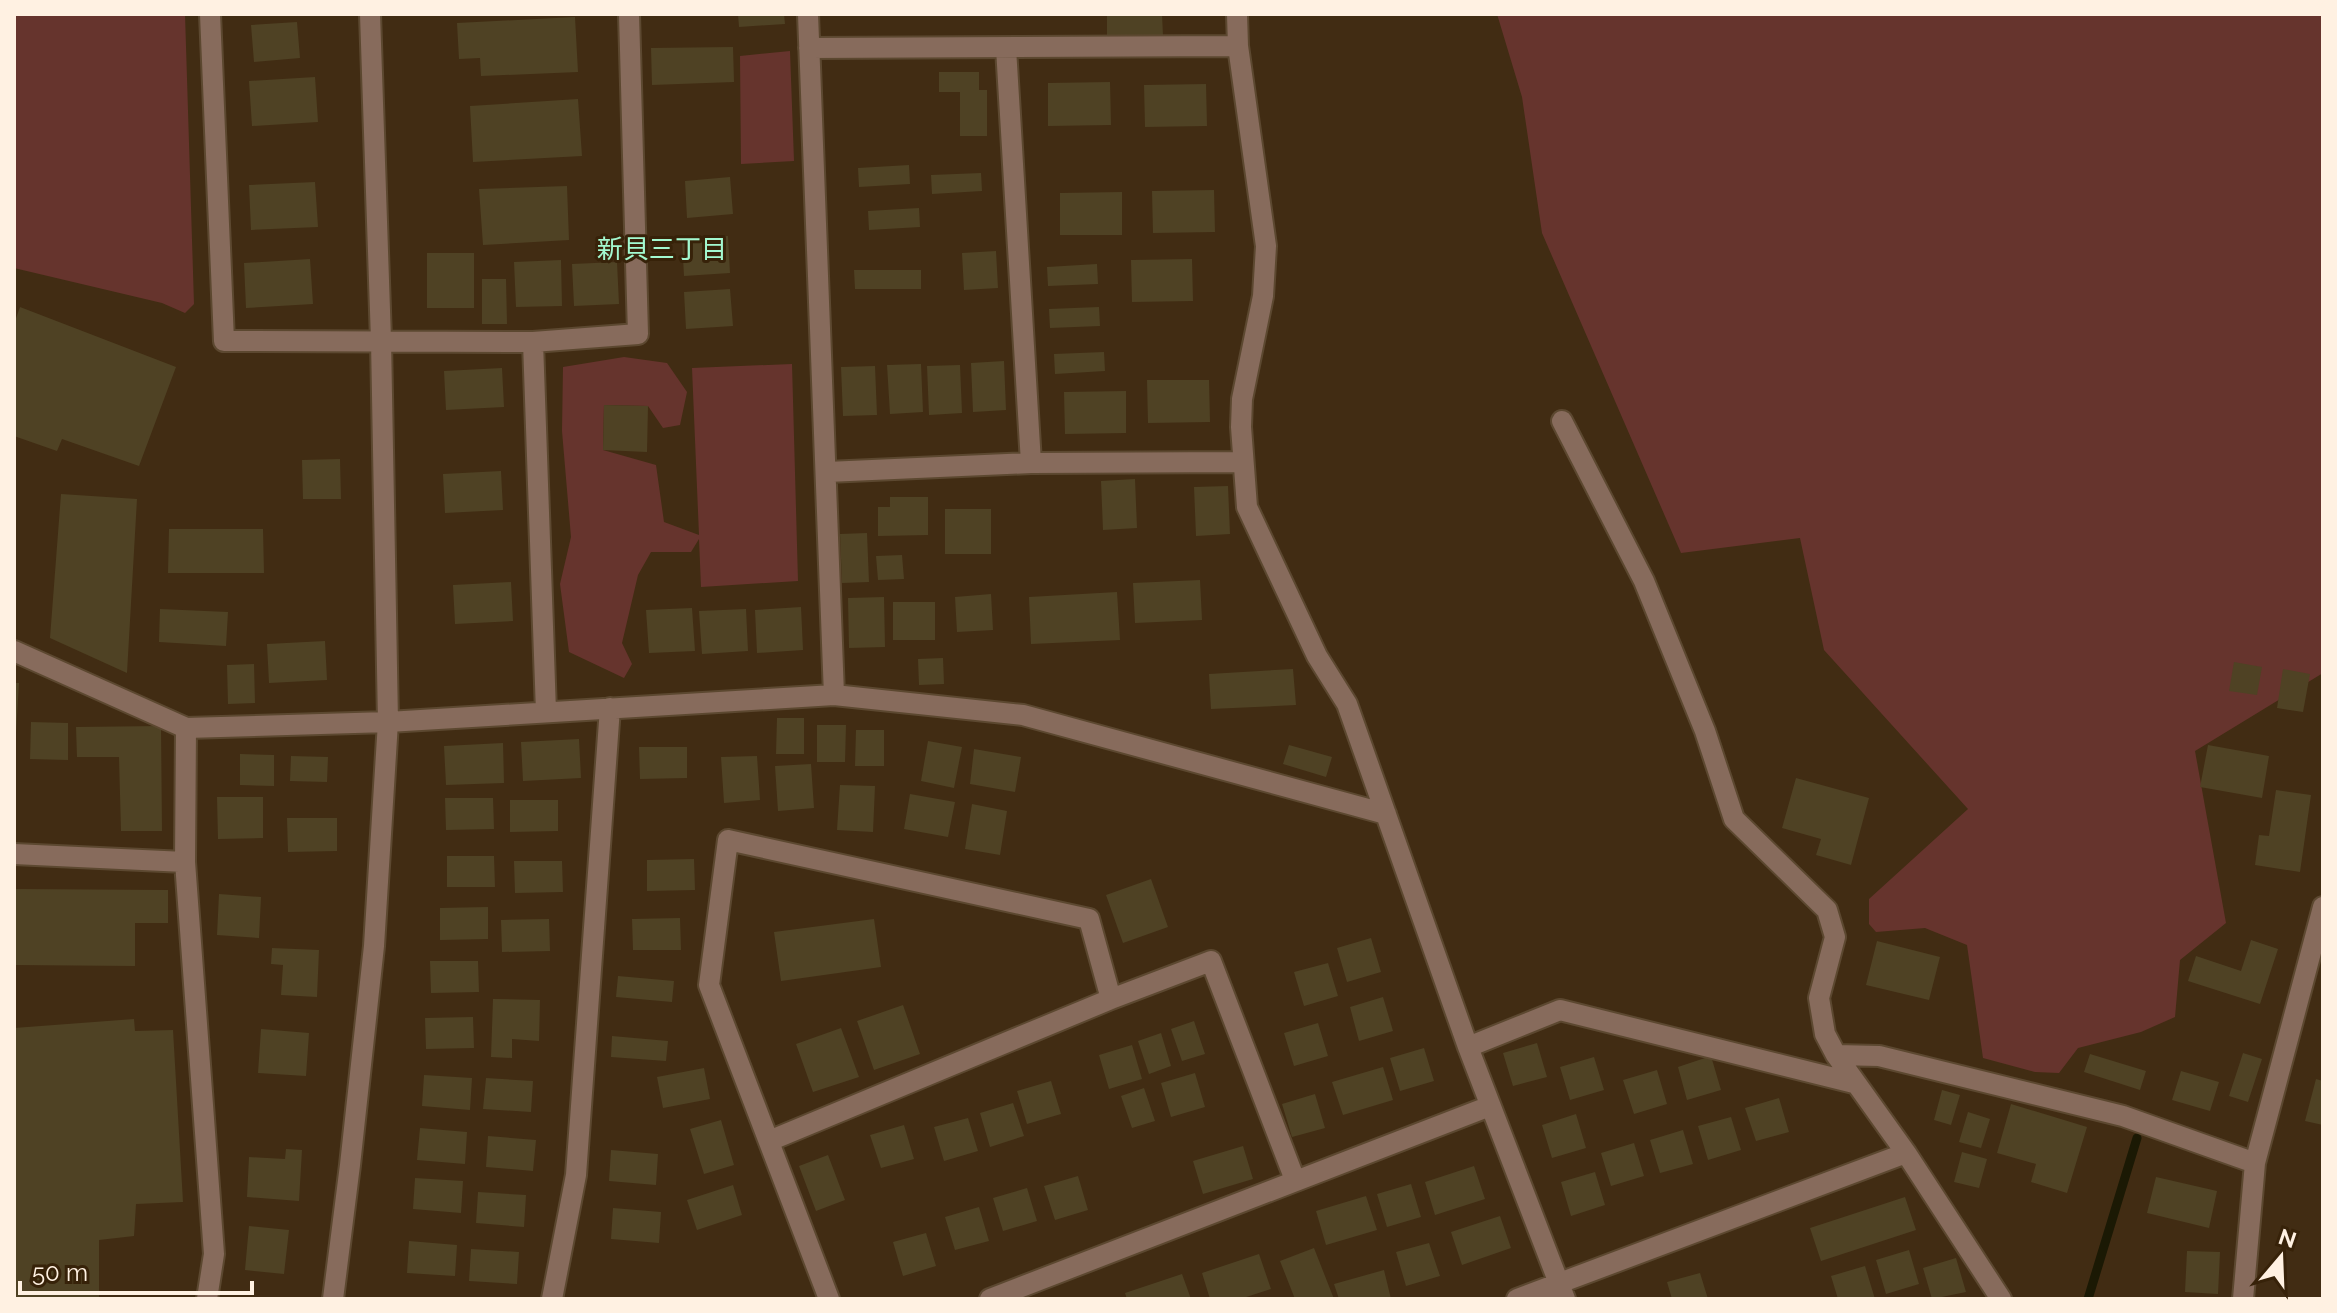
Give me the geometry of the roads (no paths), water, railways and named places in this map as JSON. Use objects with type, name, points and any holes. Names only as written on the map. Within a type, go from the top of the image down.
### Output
[{"type":"street","points":[[210,14],[224,341],[533,342],[638,334],[629,14]]},
{"type":"street","points":[[333,1299],[374,946],[388,722],[381,340],[370,14]]},
{"type":"street","points":[[808,14],[834,695]]},
{"type":"street","points":[[1237,14],[1238,46],[1266,246],[1266,271],[1242,399],[1247,507],[1317,656],[1347,704],[1468,1047],[1562,1291]]},
{"type":"street","points":[[809,48],[1238,46]]},
{"type":"street","points":[[1006,48],[1031,463]]},
{"type":"street","points":[[533,342],[546,712]]},
{"type":"street","points":[[1562,421],[1644,581],[1705,731],[1734,819],[1827,910],[1835,937],[1819,998],[1825,1034],[1854,1083],[1906,1153],[2001,1299]]},
{"type":"street","points":[[827,472],[1031,463],[1243,462]]},
{"type":"street","points":[[14,651],[186,728],[388,722],[834,695],[1023,715],[1386,814]]},
{"type":"street","points":[[552,1299],[576,1175],[610,708]]},
{"type":"street","points":[[186,728],[185,862],[214,1254],[207,1299]]},
{"type":"street","points":[[829,1299],[709,985],[728,840],[1089,919],[1111,999]]},
{"type":"street","points":[[14,854],[185,862]]},
{"type":"street","points":[[2243,1299],[2255,1163],[2323,907]]},
{"type":"street","points":[[769,1141],[1111,999],[1211,961],[1295,1180]]},
{"type":"street","points":[[1468,1047],[1560,1010],[1854,1083]]},
{"type":"street","points":[[1836,1055],[1879,1056],[2123,1116],[2255,1163]]},
{"type":"street","points":[[990,1299],[1490,1106]]},
{"type":"street","points":[[1517,1299],[1562,1291],[1906,1153]]},
{"type":"waterway","points":[[2088,1299],[2137,1138]]},
{"type":"district","name":"新貝三丁目","points":[[662,249]]}]
